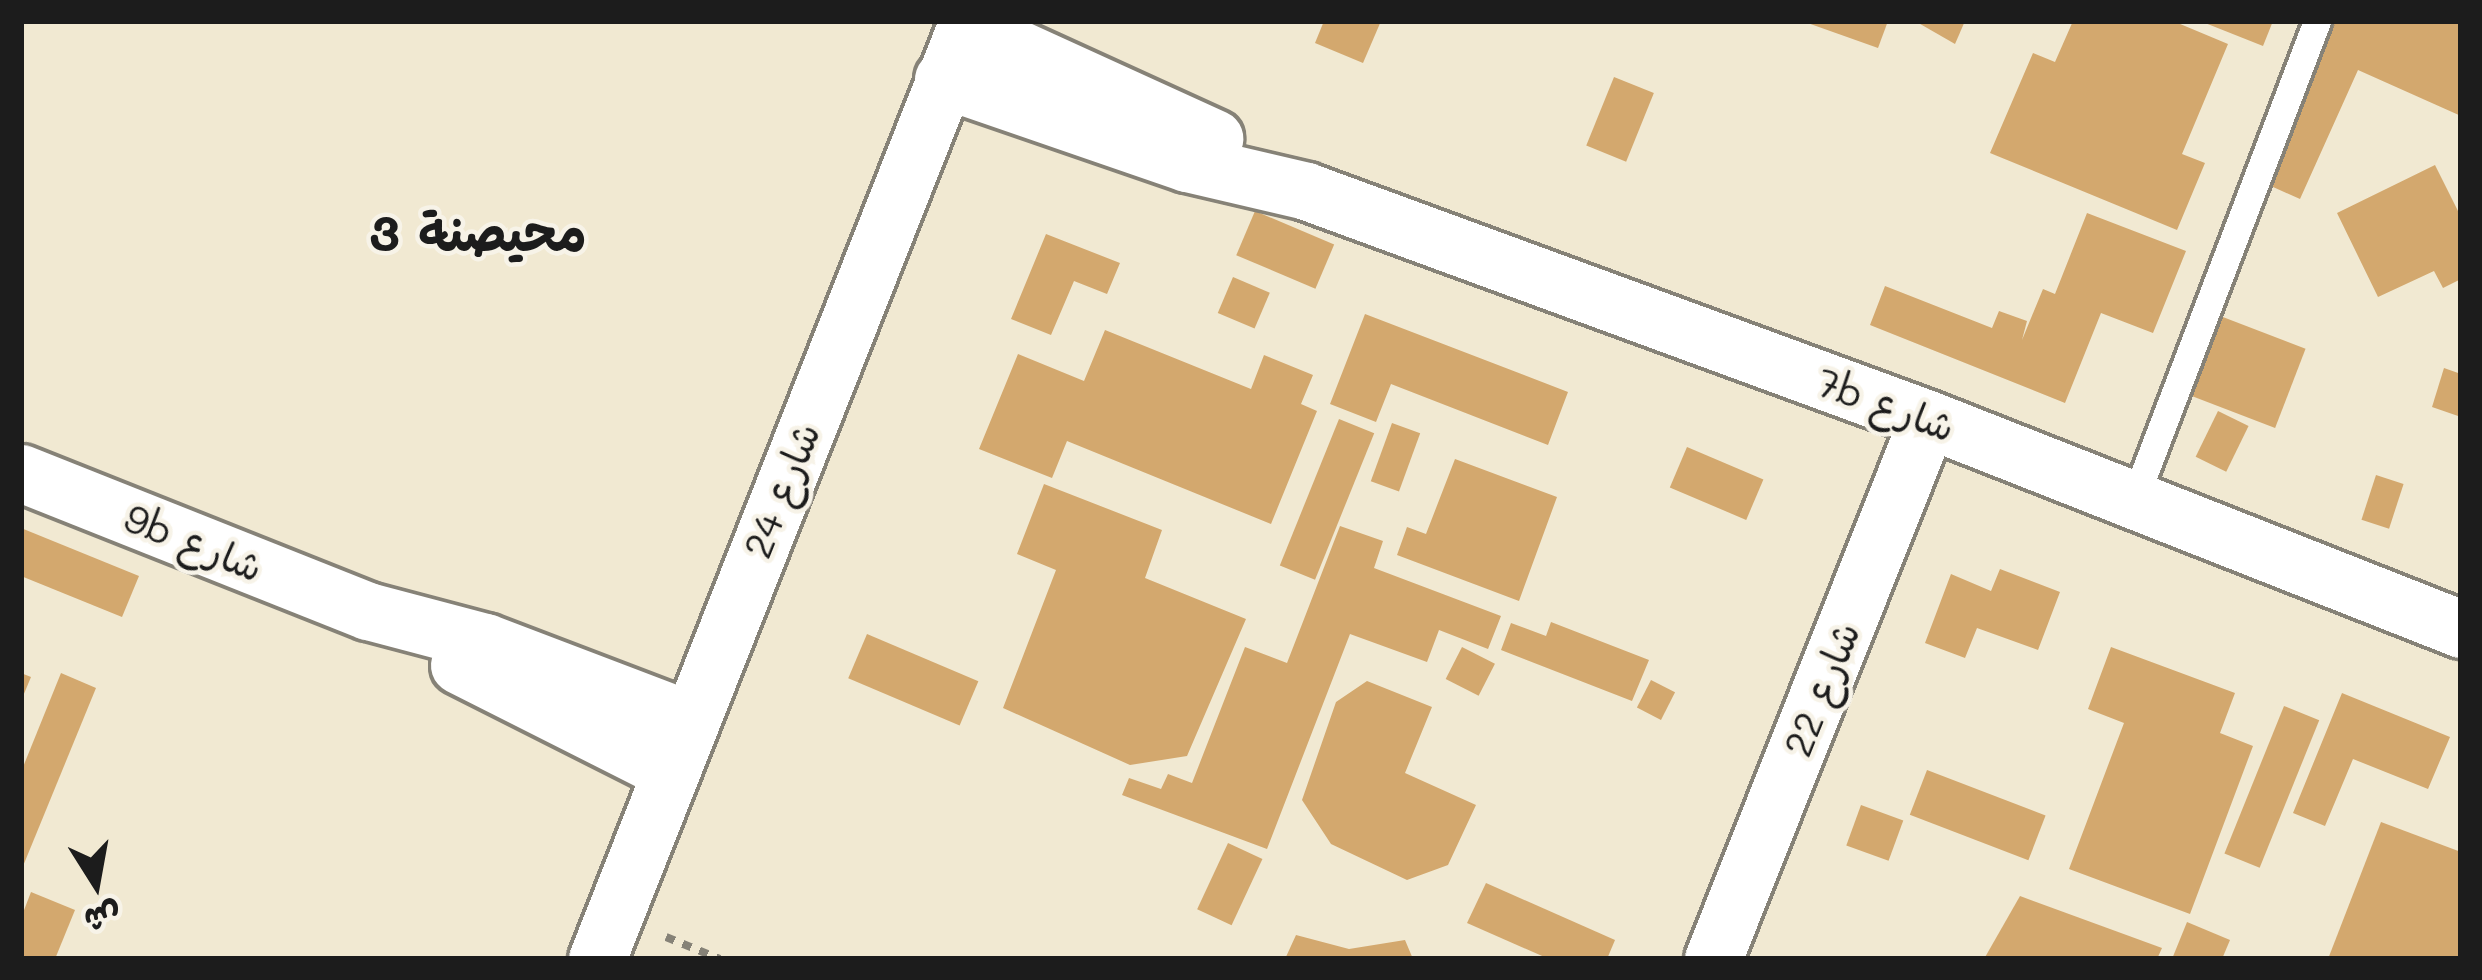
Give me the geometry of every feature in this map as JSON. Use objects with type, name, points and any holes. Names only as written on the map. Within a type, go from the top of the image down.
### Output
[{"type":"street","name":"7b شارع","points":[[967,23],[1201,132],[1306,191]]},
{"type":"street","name":"شارع 24","points":[[596,959],[967,23]]},
{"type":"street","name":"7b شارع","points":[[944,79],[1186,163],[1306,191],[1928,419],[2461,629]]},
{"type":"street","name":"شارع 22","points":[[1713,959],[1928,419]]},
{"type":"street","name":"9b شارع","points":[[21,473],[368,610],[485,642],[680,746]]},
{"type":"lane","points":[[2134,500],[2317,21]]},
{"type":"building","points":[[1324,21],[1381,21],[1363,63],[1315,43]]},
{"type":"building","points":[[1802,21],[1888,21],[1878,48]]},
{"type":"building","points":[[1915,21],[1965,21],[1955,44]]},
{"type":"building","points":[[2073,21],[2173,21],[2228,44],[2182,154],[2205,163],[2177,230],[1990,153],[2033,53],[2055,62]]},
{"type":"building","points":[[2200,21],[2273,21],[2263,46]]},
{"type":"building","points":[[2334,21],[2461,23],[2461,116],[2358,70],[2300,199],[2262,182]]},
{"type":"building","points":[[1614,77],[1654,93],[1626,162],[1586,146]]},
{"type":"building","points":[[2435,165],[2461,217],[2461,279],[2443,288],[2434,271],[2378,297],[2337,213]]},
{"type":"building","points":[[1255,211],[1334,245],[1315,289],[1236,255]]},
{"type":"building","points":[[2087,213],[2186,251],[2153,333],[2101,313],[2065,403],[1870,325],[1885,286],[1992,328],[1999,311],[2027,321],[2022,340],[2043,289],[2055,294]]},
{"type":"building","points":[[1046,234],[1120,263],[1107,294],[1074,281],[1051,335],[1011,319]]},
{"type":"building","points":[[1233,277],[1270,293],[1255,329],[1218,313]]},
{"type":"building","points":[[1365,314],[1568,392],[1548,445],[1391,384],[1376,422],[1330,404]]},
{"type":"building","points":[[2215,314],[2306,349],[2275,428],[2185,393]]},
{"type":"building","points":[[1105,330],[1251,389],[1264,355],[1313,375],[1301,404],[1317,411],[1271,524],[1067,441],[1052,478],[979,449],[1018,354],[1084,381]]},
{"type":"building","points":[[2444,368],[2461,374],[2461,417],[2432,407]]},
{"type":"building","points":[[2218,411],[2249,426],[2226,472],[2196,457]]},
{"type":"building","points":[[1339,419],[1374,433],[1315,580],[1280,565]]},
{"type":"building","points":[[1392,423],[1420,433],[1399,492],[1371,481]]},
{"type":"building","points":[[1687,447],[1763,479],[1746,520],[1670,488]]},
{"type":"building","points":[[1455,459],[1557,497],[1519,601],[1397,555],[1407,527],[1426,534]]},
{"type":"building","points":[[2376,475],[2404,484],[2389,529],[2361,520]]},
{"type":"building","points":[[1044,484],[1162,530],[1145,578],[1246,619],[1187,756],[1130,765],[1003,708],[1056,570],[1017,554]]},
{"type":"building","points":[[1340,526],[1383,541],[1374,568],[1501,616],[1488,649],[1439,630],[1427,662],[1350,634],[1267,849],[1122,795],[1129,778],[1161,789],[1168,774],[1192,783],[1245,647],[1287,663]]},
{"type":"building","points":[[21,528],[139,576],[122,617],[21,576]]},
{"type":"building","points":[[2000,569],[2060,592],[2038,650],[1977,628],[1965,658],[1925,643],[1951,574],[1991,591]]},
{"type":"building","points":[[1551,622],[1649,660],[1632,701],[1501,650],[1511,623],[1546,636]]},
{"type":"building","points":[[867,634],[978,681],[960,725],[848,678]]},
{"type":"building","points":[[1462,647],[1495,664],[1479,696],[1446,679]]},
{"type":"building","points":[[2111,647],[2235,693],[2220,733],[2253,746],[2190,914],[2069,869],[2124,723],[2088,709]]},
{"type":"building","points":[[21,673],[31,677],[21,701]]},
{"type":"building","points":[[61,673],[96,688],[21,871],[21,772]]},
{"type":"building","points":[[1651,680],[1675,692],[1661,720],[1637,708]]},
{"type":"building","points":[[1367,681],[1432,707],[1405,773],[1476,805],[1448,865],[1407,880],[1331,844],[1302,800],[1336,702]]},
{"type":"building","points":[[2342,693],[2450,737],[2428,789],[2353,759],[2325,826],[2293,813]]},
{"type":"building","points":[[2284,706],[2319,720],[2260,868],[2224,853]]},
{"type":"building","points":[[1927,770],[2046,816],[2028,860],[1910,815]]},
{"type":"building","points":[[1861,805],[1903,820],[1889,861],[1846,845]]},
{"type":"building","points":[[2381,822],[2461,852],[2461,959],[2328,959]]},
{"type":"building","points":[[1228,843],[1262,859],[1232,925],[1197,909]]},
{"type":"building","points":[[1486,883],[1615,940],[1607,959],[1549,959],[1467,923]]},
{"type":"building","points":[[31,892],[75,910],[55,959],[21,959],[21,918]]},
{"type":"building","points":[[2020,896],[2162,948],[2157,959],[1984,959]]},
{"type":"building","points":[[2187,922],[2230,940],[2222,959],[2172,959]]},
{"type":"building","points":[[1296,935],[1349,949],[1405,940],[1413,959],[1285,959]]},
{"type":"district","name":"محيصنة 3","points":[[478,231]]}]
